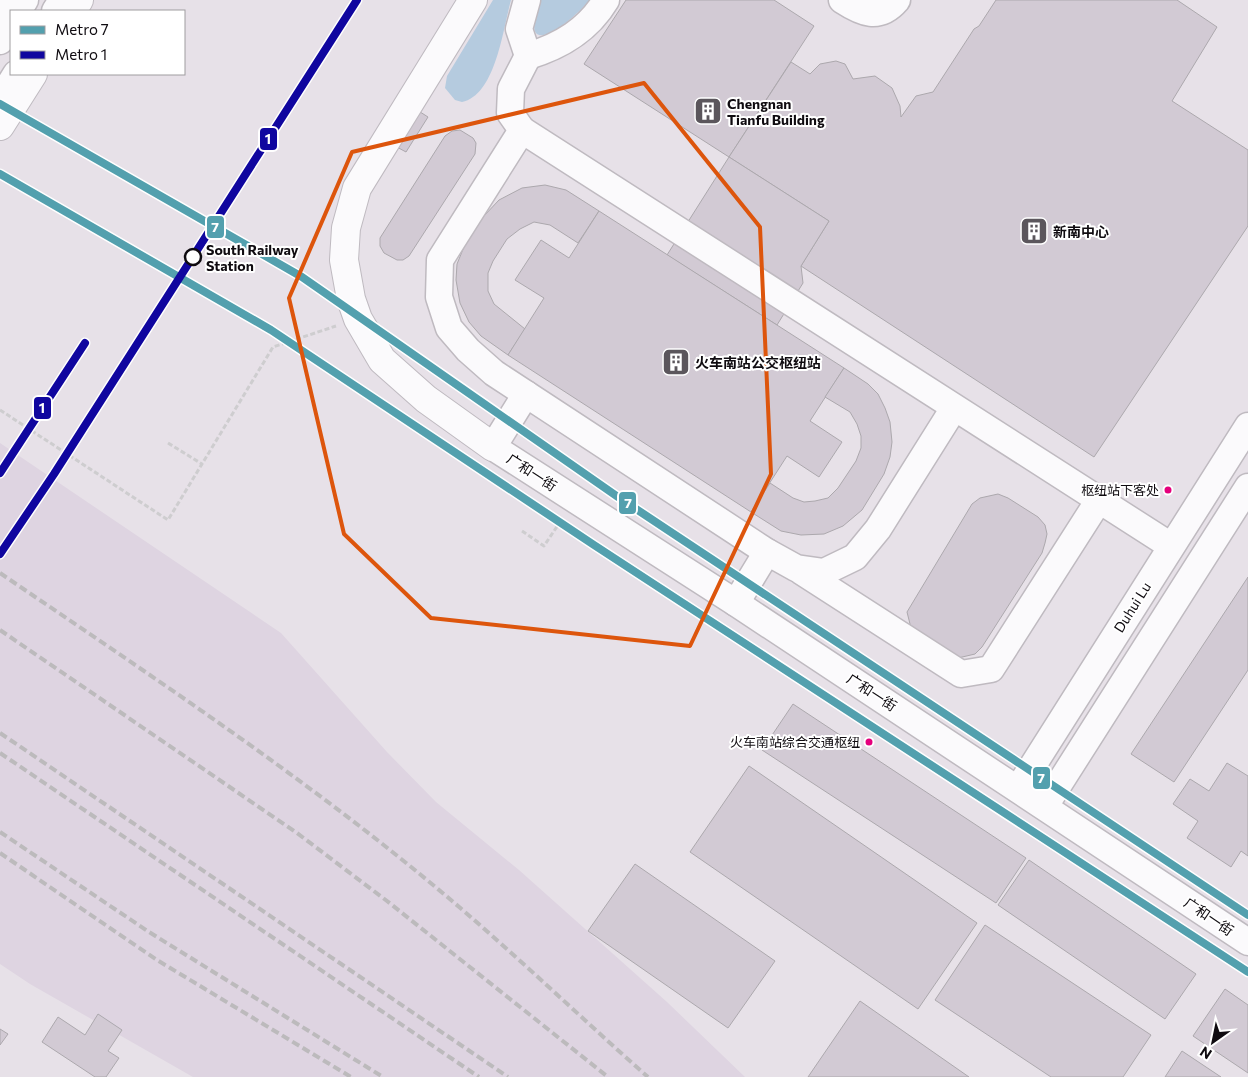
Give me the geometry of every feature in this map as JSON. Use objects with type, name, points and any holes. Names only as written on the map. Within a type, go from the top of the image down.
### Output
[{"type":"main road","points":[[0,5],[3,0]]},
{"type":"main road","points":[[473,0],[357,188],[346,228],[344,260],[351,299],[358,319],[382,360],[426,399],[492,447]]},
{"type":"main road","points":[[0,126],[32,75]]},
{"type":"street","points":[[527,0],[519,29],[528,56]]},
{"type":"street","points":[[606,0],[580,30],[565,42],[528,56],[511,89],[510,113],[522,130],[1171,546]]},
{"type":"street","points":[[842,0],[862,13],[879,12],[892,6],[897,0]]},
{"type":"street","points":[[0,41],[10,25]]},
{"type":"street","points":[[0,100],[15,75]]},
{"type":"street","points":[[522,130],[440,260],[439,297],[449,328],[468,350],[494,373],[767,552],[796,568],[961,674],[991,669],[1099,500]]},
{"type":"street","points":[[492,447],[526,394]]},
{"type":"street","points":[[796,568],[824,572],[855,557],[878,529],[954,408]]},
{"type":"street","name":"Duhui Lu","points":[[1018,789],[1248,426]]},
{"type":"street","name":"广和一街","points":[[492,447],[736,602],[1248,942]]},
{"type":"street","points":[[1045,806],[1248,486]]},
{"type":"street","points":[[736,602],[767,552]]},
{"type":"path","points":[[0,410],[168,520],[273,348],[358,319]]},
{"type":"path","points":[[168,443],[202,464]]},
{"type":"path","points":[[522,531],[544,546],[575,500]]},
{"type":"highlighted area","points":[[644,83],[760,227],[771,474],[690,646],[431,618],[344,534],[289,298],[352,152]]},
{"type":"shaded area","points":[[0,443],[281,633],[387,752],[436,802],[519,870],[667,1002],[745,1077],[193,1077],[30,984],[0,964]]},
{"type":"water","points":[[493,0],[511,0],[496,59],[483,87],[474,97],[462,102],[455,100],[445,88],[447,76]]},
{"type":"water","points":[[540,0],[590,0],[560,27],[540,35],[535,31],[534,20]]},
{"type":"building","name":"Chengnan Tianfu Building","points":[[626,0],[774,0],[814,26],[729,157],[584,64]]},
{"type":"building","name":"新南中心","points":[[996,0],[1177,0],[1217,27],[1172,101],[1248,150],[1248,226],[1094,457],[801,266],[829,221],[729,157],[791,62],[810,74],[820,64],[836,61],[845,64],[853,79],[875,76],[892,88],[900,106],[901,117],[916,96],[933,92],[974,29],[979,26]]},
{"type":"building","points":[[417,110],[428,117],[406,152],[395,146]]},
{"type":"building","points":[[460,130],[473,138],[476,143],[475,154],[409,256],[403,260],[397,260],[384,253],[380,246],[380,238],[445,136],[452,131]]},
{"type":"building","points":[[729,157],[829,221],[801,266],[803,283],[777,325],[667,255]]},
{"type":"building","points":[[545,185],[566,190],[599,211],[578,243],[550,225],[534,222],[520,229],[507,239],[493,261],[488,273],[488,291],[494,304],[525,329],[508,355],[481,336],[469,322],[460,303],[456,280],[457,264],[466,242],[483,217],[499,200],[522,188]]},
{"type":"building","name":"火车南站公交枢纽站","points":[[599,211],[844,368],[810,421],[842,442],[819,477],[787,456],[751,512],[508,355],[544,298],[515,280],[541,240],[569,258]]},
{"type":"building","points":[[844,368],[868,384],[878,394],[885,408],[890,422],[892,442],[890,457],[884,474],[862,510],[843,526],[824,534],[801,535],[781,531],[751,512],[770,483],[793,498],[804,502],[828,498],[838,488],[856,461],[861,448],[861,436],[857,424],[850,412],[825,397]]},
{"type":"building","points":[[998,494],[1008,498],[1038,517],[1045,525],[1047,534],[1045,543],[1042,553],[982,647],[975,654],[958,658],[911,628],[907,612],[972,504],[980,498]]},
{"type":"building","points":[[1248,577],[1248,670],[1174,782],[1131,754]]},
{"type":"building","points":[[793,704],[1026,858],[996,903],[762,750]]},
{"type":"building","points":[[1227,763],[1248,776],[1248,856],[1241,851],[1231,867],[1187,838],[1198,821],[1173,804],[1190,779],[1209,791]]},
{"type":"building","points":[[749,766],[977,923],[918,1009],[690,852]]},
{"type":"building","points":[[1029,860],[1196,974],[1165,1019],[998,905]]},
{"type":"building","points":[[635,864],[775,961],[728,1028],[588,931]]},
{"type":"building","points":[[985,925],[1151,1035],[1123,1077],[1051,1077],[935,1000]]},
{"type":"building","points":[[1225,989],[1248,1005],[1248,1073],[1193,1036]]},
{"type":"building","points":[[860,1001],[969,1077],[808,1077]]},
{"type":"building","points":[[98,1014],[122,1030],[108,1051],[119,1058],[106,1077],[95,1077],[42,1042],[58,1017],[85,1035]]},
{"type":"building","points":[[0,1029],[8,1034],[0,1045]]},
{"type":"building","points":[[1182,1051],[1221,1077],[1165,1077]]},
{"type":"railway","points":[[0,573],[227,728],[338,809],[471,917],[648,1077]]},
{"type":"railway","points":[[0,630],[297,833],[387,901],[608,1077]]},
{"type":"railway","points":[[0,733],[508,1077]]},
{"type":"railway","points":[[0,753],[479,1077]]},
{"type":"railway","points":[[0,832],[149,932],[383,1077]]},
{"type":"railway","points":[[0,853],[157,960],[351,1077]]},
{"type":"metro line","name":"1","points":[[0,554],[54,474],[357,0]]},
{"type":"metro line","name":"7","points":[[0,104],[302,277],[618,497],[1248,915]]},
{"type":"metro line","name":"7","points":[[0,174],[271,330],[594,545],[1248,972]]},
{"type":"metro line","name":"1","points":[[0,473],[85,343]]},
{"type":"place","name":"Chengnan Tianfu Building","points":[[708,111]]},
{"type":"place","name":"新南中心","points":[[1034,231]]},
{"type":"place","name":"South Railway Station","points":[[193,257]]},
{"type":"place","name":"火车南站公交枢纽站","points":[[676,362]]},
{"type":"place","name":"枢纽站下客处","points":[[1168,490]]},
{"type":"place","name":"火车南站综合交通枢纽","points":[[869,742]]}]
